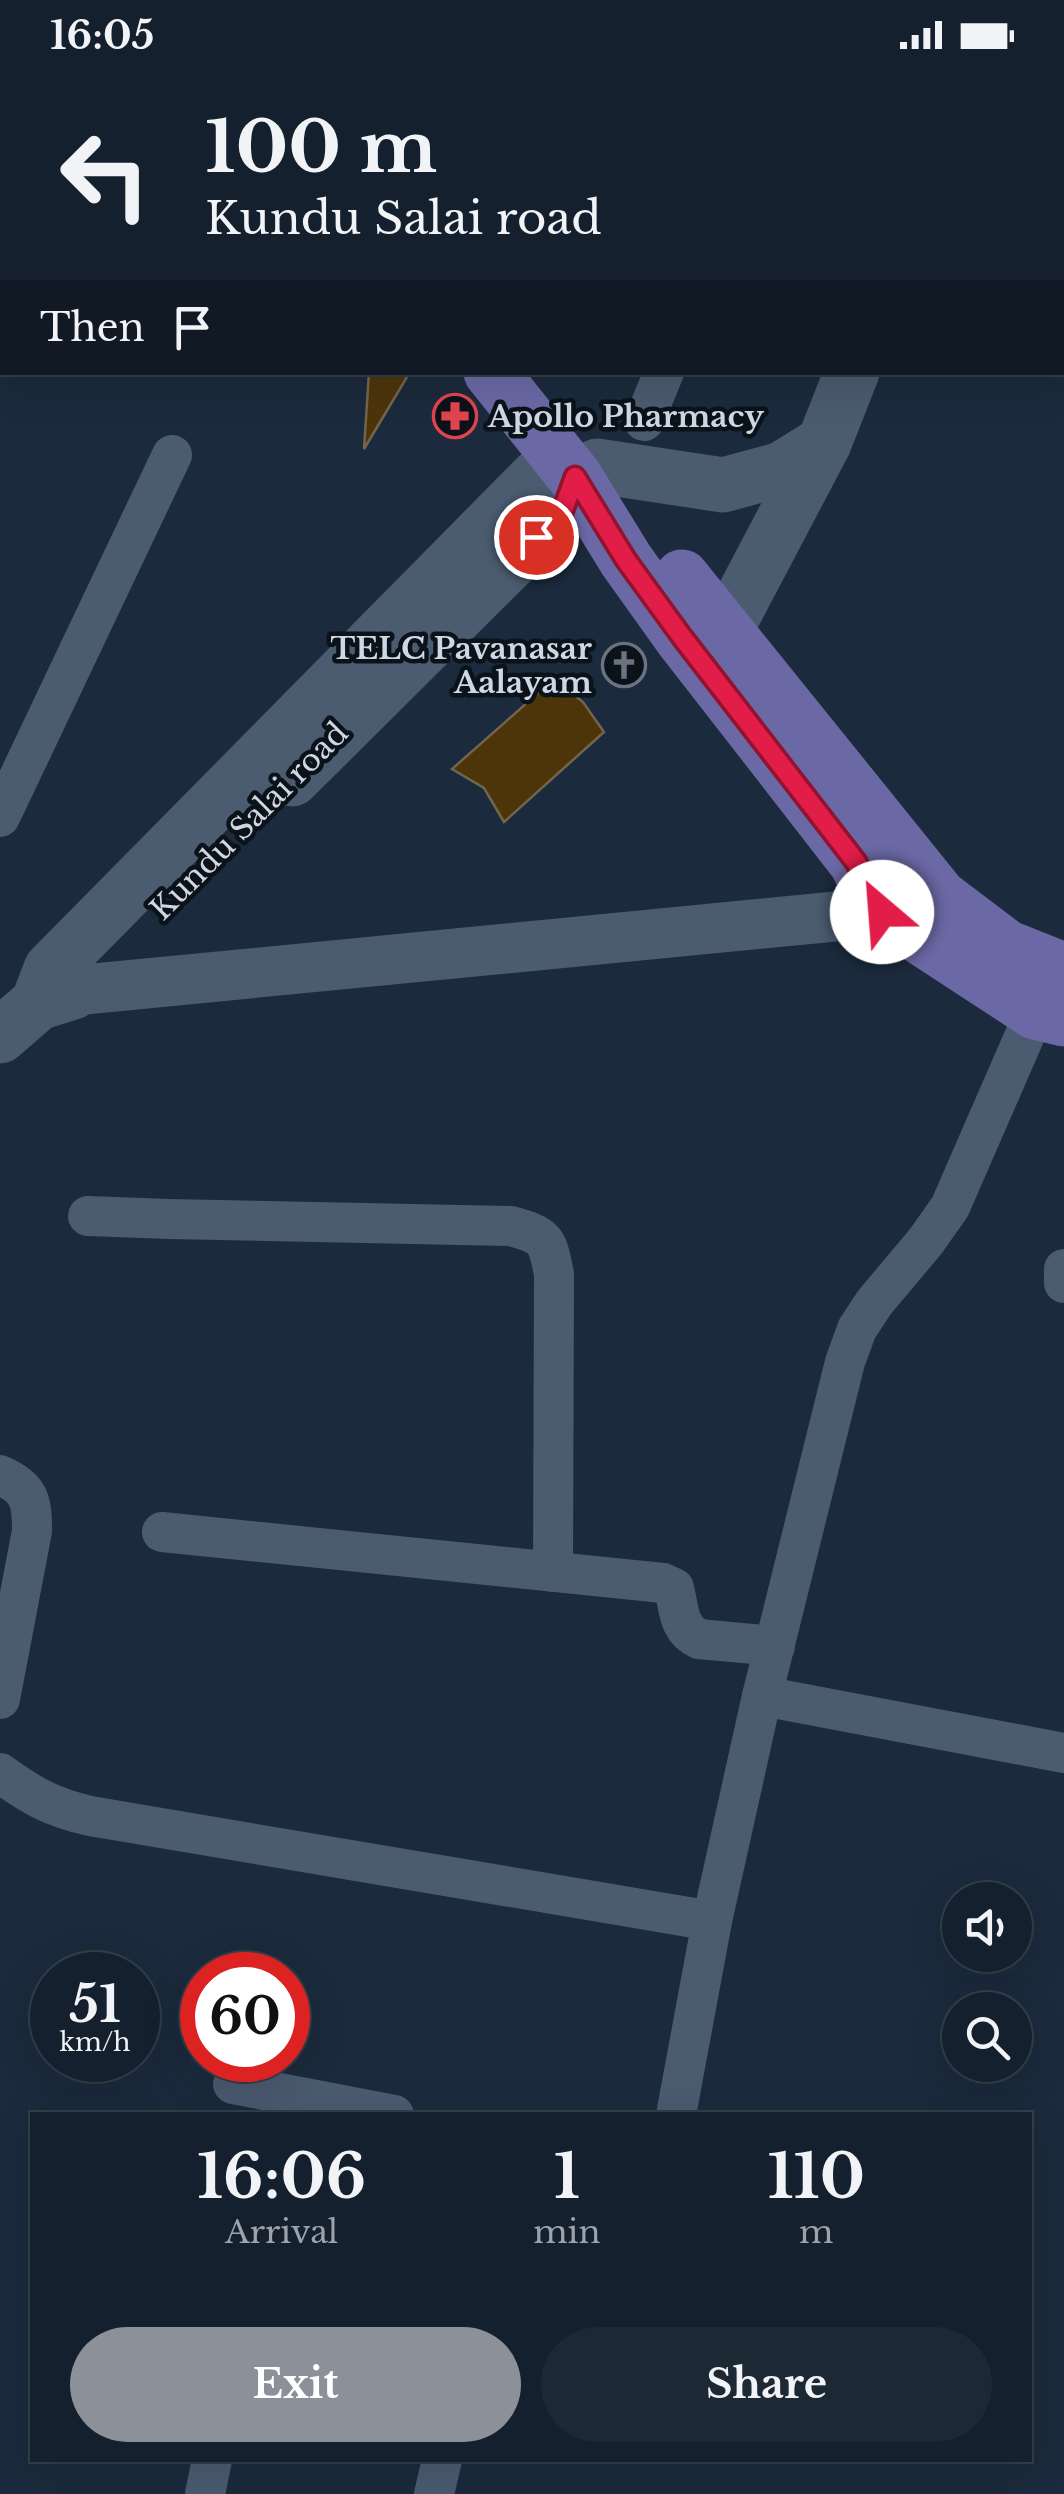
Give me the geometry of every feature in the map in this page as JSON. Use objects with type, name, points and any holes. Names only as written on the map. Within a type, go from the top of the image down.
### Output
[{"type":"main road","points":[[494,375],[586,471],[725,631],[940,898],[1006,948],[1054,1000]]},
{"type":"main road","points":[[535,375],[586,471],[626,560],[856,862],[882,912],[1054,1000]]},
{"type":"main road","points":[[725,631],[824,443],[851,375]]},
{"type":"main road","name":"Kundu Salai road","points":[[39,1010],[51,970],[536,477],[586,471],[724,484],[782,469],[824,443]]},
{"type":"street","points":[[644,420],[663,375]]},
{"type":"street","points":[[0,817],[172,455]]},
{"type":"street","points":[[39,1010],[882,912],[928,883]]},
{"type":"street","points":[[677,2112],[712,1922],[762,1696],[845,1362],[874,1303],[950,1207],[1054,1000]]},
{"type":"street","points":[[88,1216],[511,1226],[537,1234],[549,1250],[554,1274],[554,1572]]},
{"type":"street","points":[[1064,1269],[1064,1284]]},
{"type":"street","points":[[0,1476],[22,1488],[32,1506],[32,1531],[0,1699]]},
{"type":"street","points":[[162,1532],[663,1583],[674,1588],[688,1634],[699,1639],[774,1646]]},
{"type":"street","points":[[762,1696],[1064,1754]]},
{"type":"street","points":[[0,1774],[34,1797],[90,1816],[712,1922]]},
{"type":"street","points":[[233,2084],[378,2112]]},
{"type":"street","points":[[205,2494],[212,2462]]},
{"type":"street","points":[[434,2494],[442,2462]]},
{"type":"building","points":[[369,375],[408,375],[364,449]]},
{"type":"building","points":[[554,679],[583,702],[604,732],[504,822],[484,788],[452,769]]},
{"type":"place","name":"Apollo Pharmacy","points":[[455,416]]},
{"type":"place","name":"TELC Pavanasar Aalayam","points":[[624,665]]},
{"type":"route","points":[[536,537],[563,510],[575,477],[626,560],[682,637],[856,862],[882,912]]}]
